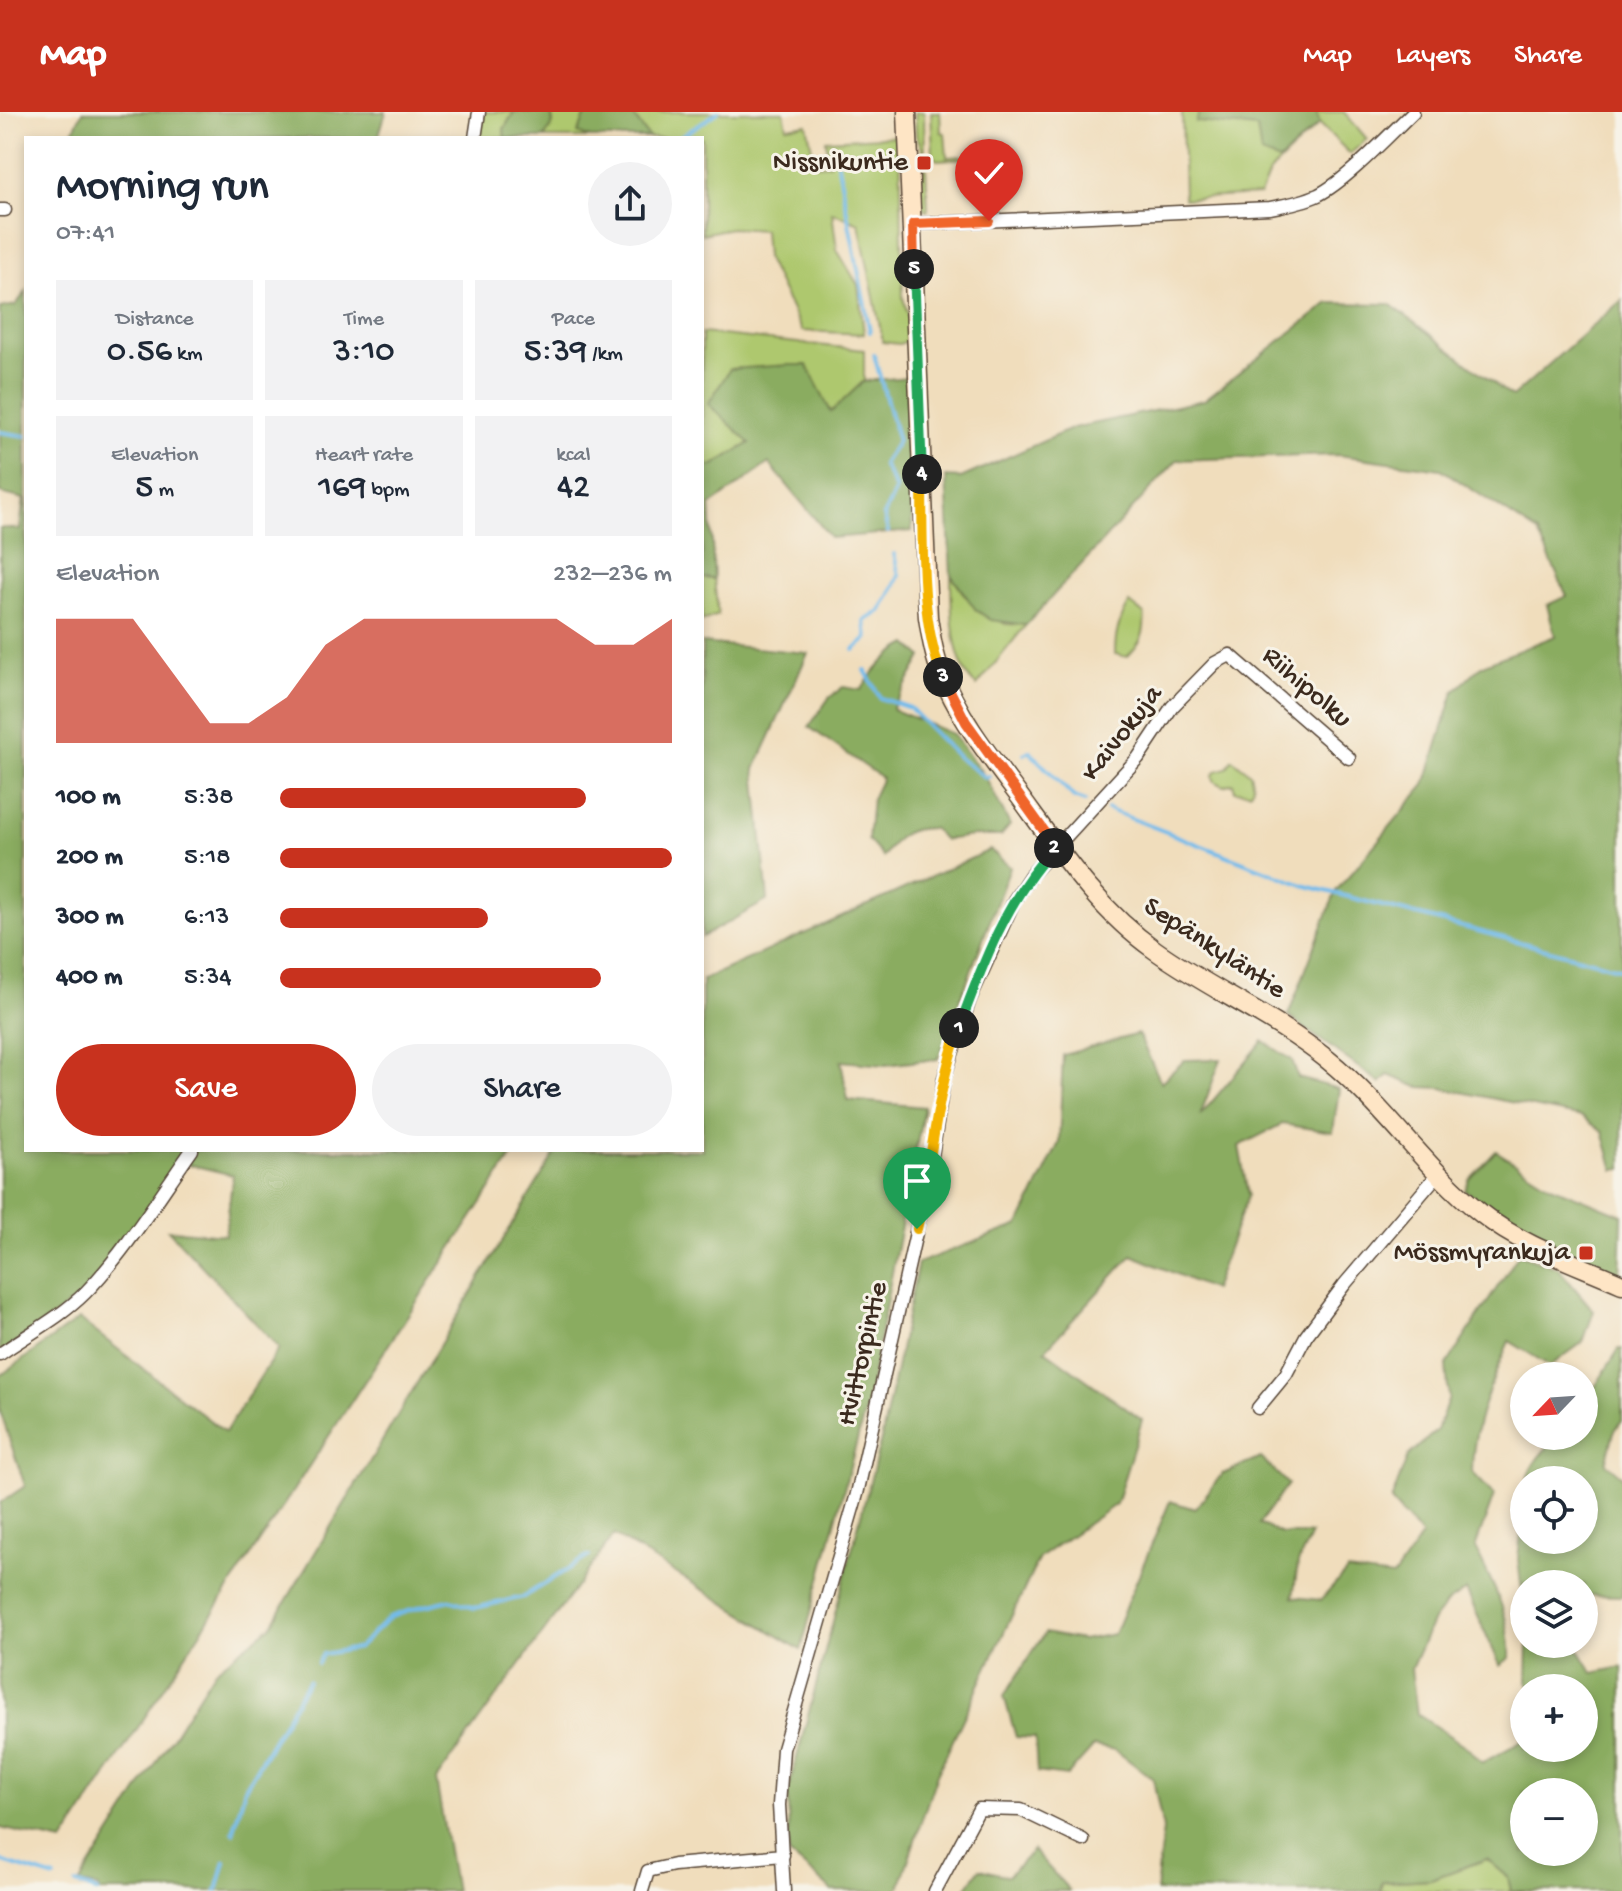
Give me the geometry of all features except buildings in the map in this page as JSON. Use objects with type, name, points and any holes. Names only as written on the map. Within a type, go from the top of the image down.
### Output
[{"type":"street","points":[[475,136],[479,112]]},
{"type":"street","name":"Sepänkyläntie","points":[[907,112],[921,419],[923,544],[932,644],[939,668],[966,722],[1055,846],[1092,892],[1136,936],[1194,976],[1289,1031],[1327,1059],[1378,1105],[1439,1173],[1483,1215],[1527,1242],[1622,1284]]},
{"type":"street","points":[[913,224],[1256,209],[1297,203],[1320,194],[1335,183],[1413,112]]},
{"type":"street","name":"Kaivokuja","points":[[1055,846],[1138,758],[1172,707],[1215,663],[1230,655]]},
{"type":"street","name":"Riihipolku","points":[[1230,655],[1349,758]]},
{"type":"street","name":"Hvittorpintie","points":[[784,1891],[779,1791],[783,1749],[857,1494],[929,1175],[949,1058],[988,955],[1015,899],[1055,846]]},
{"type":"street","points":[[0,1354],[50,1322],[83,1295],[110,1266],[191,1152]]},
{"type":"street","points":[[1258,1408],[1286,1374],[1306,1336],[1344,1285],[1439,1173]]},
{"type":"street","points":[[935,1891],[979,1809],[1021,1810],[1083,1840]]},
{"type":"street","points":[[642,1891],[648,1871],[674,1865],[783,1855]]},
{"type":"green space","points":[[82,112],[386,112],[379,136],[71,136]]},
{"type":"green space","points":[[484,112],[514,112],[504,129],[505,136],[480,136]]},
{"type":"green space","points":[[514,112],[551,112],[553,124],[545,136],[505,136],[504,129]]},
{"type":"green space","points":[[551,112],[587,112],[579,133],[586,136],[545,136],[553,124]]},
{"type":"green space","points":[[587,112],[631,112],[648,136],[585,136],[578,133]]},
{"type":"green space","points":[[631,112],[784,112],[787,127],[807,124],[815,165],[829,164],[826,140],[900,136],[903,297],[911,340],[899,344],[883,342],[859,223],[832,212],[837,250],[858,285],[864,334],[802,331],[766,257],[764,230],[731,228],[704,234],[704,136],[648,136]]},
{"type":"green space","points":[[915,112],[924,112],[925,155],[916,135]]},
{"type":"green space","points":[[931,112],[940,112],[947,157],[974,155],[975,158],[937,160],[933,155]]},
{"type":"green space","points":[[1182,112],[1344,112],[1367,139],[1350,154],[1319,123],[1269,173],[1260,195],[1184,199]]},
{"type":"green space","points":[[1200,112],[1316,112],[1320,123],[1279,161],[1261,154],[1257,128],[1196,122]]},
{"type":"green space","points":[[926,168],[927,211],[920,202],[919,192],[923,169]]},
{"type":"green space","points":[[24,294],[24,499],[0,493],[0,308],[16,305]]},
{"type":"green space","points":[[1622,300],[1622,1169],[1614,1170],[1603,1132],[1582,1117],[1442,1088],[1418,1087],[1388,1075],[1380,1083],[1288,1016],[1336,891],[1425,785],[1454,692],[1482,665],[1555,636],[1547,605],[1567,596],[1538,533],[1441,469],[1338,455],[1177,460],[1026,625],[991,620],[976,610],[951,575],[946,477],[961,478],[1073,428],[1204,400],[1329,303],[1390,304],[1512,397]]},
{"type":"green space","points":[[704,333],[864,350],[864,381],[831,413],[807,366],[730,369],[750,443],[710,467],[704,462]]},
{"type":"green space","points":[[807,365],[831,412],[864,381],[908,377],[912,531],[831,538],[769,463],[710,506],[714,579],[704,578],[704,462],[710,467],[750,443],[708,404],[730,369]]},
{"type":"green space","points":[[24,499],[24,1152],[515,1152],[63,1842],[0,1828],[0,1503],[25,1486],[0,1411],[0,1376],[79,1319],[225,1432],[279,1348],[168,1230],[225,1235],[233,1175],[183,1163],[83,1295],[0,1354],[0,528],[20,529]]},
{"type":"green space","points":[[951,575],[965,596],[1005,624],[1026,625],[977,686],[968,677],[957,651],[952,619]]},
{"type":"green space","points":[[704,578],[714,579],[718,615],[704,620]]},
{"type":"green space","points":[[1130,603],[1144,614],[1144,627],[1139,643],[1127,657],[1115,654],[1115,647],[1120,621]]},
{"type":"green space","points":[[704,643],[808,653],[755,769],[768,900],[704,936]]},
{"type":"green space","points":[[908,644],[922,657],[892,709],[953,734],[986,778],[1010,825],[1001,836],[944,840],[933,828],[915,829],[898,838],[883,857],[868,840],[872,799],[882,778],[809,727],[829,698],[843,687],[861,690],[881,664]]},
{"type":"green space","points":[[1232,759],[1250,773],[1253,786],[1250,792],[1235,791],[1233,783],[1224,786],[1214,781],[1216,771],[1227,768]]},
{"type":"green space","points":[[990,850],[1010,867],[938,1059],[885,1065],[841,1061],[848,1100],[924,1107],[867,1403],[801,1650],[614,1535],[436,1780],[455,1891],[98,1891],[99,1887],[79,1884],[215,1670],[271,1626],[556,1152],[704,1152],[704,979]]},
{"type":"green space","points":[[1138,1034],[1161,1082],[1185,1060],[1221,1059],[1200,1116],[1263,1041],[1292,1060],[1298,1078],[1339,1089],[1333,1132],[1282,1124],[1239,1146],[1248,1195],[1213,1290],[1132,1255],[1045,1350],[1142,1420],[1116,1504],[1039,1558],[937,1774],[898,1891],[833,1891],[789,1854],[788,1791],[882,1436],[918,1263],[1019,1225],[1059,1143],[1063,1055]]},
{"type":"green space","points":[[1496,1151],[1551,1186],[1622,1215],[1620,1273],[1548,1245],[1501,1219],[1465,1190],[1469,1180]]},
{"type":"green space","points":[[1519,1254],[1558,1268],[1594,1311],[1583,1342],[1556,1362],[1543,1362],[1509,1341],[1489,1389],[1475,1438],[1472,1472],[1494,1495],[1475,1548],[1505,1615],[1510,1658],[1500,1665],[1466,1590],[1448,1602],[1432,1622],[1411,1669],[1417,1714],[1468,1748],[1482,1763],[1510,1748],[1510,1762],[1598,1762],[1598,1674],[1527,1674],[1528,1658],[1584,1658],[1593,1673],[1622,1667],[1622,1891],[1511,1891],[1508,1877],[1487,1859],[1431,1879],[1382,1882],[1380,1891],[1156,1891],[1163,1829],[1153,1779],[1115,1750],[1094,1746],[1067,1776],[1037,1772],[1035,1738],[1016,1737],[1004,1696],[1045,1633],[1082,1640],[1114,1634],[1170,1501],[1195,1509],[1222,1474],[1261,1458],[1288,1484],[1259,1524],[1282,1534],[1311,1534],[1298,1563],[1293,1597],[1321,1600],[1347,1571],[1393,1577],[1422,1536],[1391,1501],[1408,1456],[1437,1430],[1449,1398],[1446,1366]]},
{"type":"green space","points":[[1619,1349],[1622,1349],[1622,1420],[1614,1432],[1606,1463],[1622,1476],[1622,1596],[1598,1595],[1598,1570],[1519,1570],[1518,1559],[1519,1554],[1598,1554],[1598,1466],[1533,1466],[1545,1450],[1598,1450],[1598,1382]]},
{"type":"green space","points":[[1033,1850],[1070,1891],[964,1891],[980,1869],[1008,1876]]},
{"type":"green space","points":[[1487,1859],[1508,1877],[1511,1891],[1380,1891],[1382,1882],[1431,1879]]},
{"type":"waterway","points":[[682,136],[718,112]]},
{"type":"waterway","points":[[835,150],[870,332]]},
{"type":"waterway","points":[[874,355],[898,441],[883,464],[896,489],[884,515],[888,532]]},
{"type":"waterway","points":[[0,432],[24,436]]},
{"type":"waterway","points":[[854,650],[867,639],[865,621],[882,610],[899,576],[894,554]]},
{"type":"waterway","points":[[865,670],[880,698],[910,708],[960,759],[986,778],[989,776]]},
{"type":"waterway","points":[[1024,754],[1029,751],[1074,797],[1085,801]]},
{"type":"waterway","points":[[1107,809],[1303,885],[1622,969]]},
{"type":"waterway","points":[[318,1663],[323,1654],[358,1648],[390,1617],[450,1600],[475,1608],[523,1597],[589,1556]]},
{"type":"waterway","points":[[233,1833],[245,1788],[308,1681]]},
{"type":"waterway","points":[[0,1861],[55,1878]]},
{"type":"waterway","points":[[217,1891],[225,1861]]},
{"type":"waterway","points":[[76,1884],[97,1891]]},
{"type":"place","name":"Nissnikuntie","points":[[924,163]]},
{"type":"place","name":"Mössmyrankuja","points":[[1586,1253]]},
{"type":"route","points":[[917,1229],[944,1078],[970,999],[1015,899],[1055,846],[966,722],[939,668],[928,617],[913,224],[989,221]]}]
